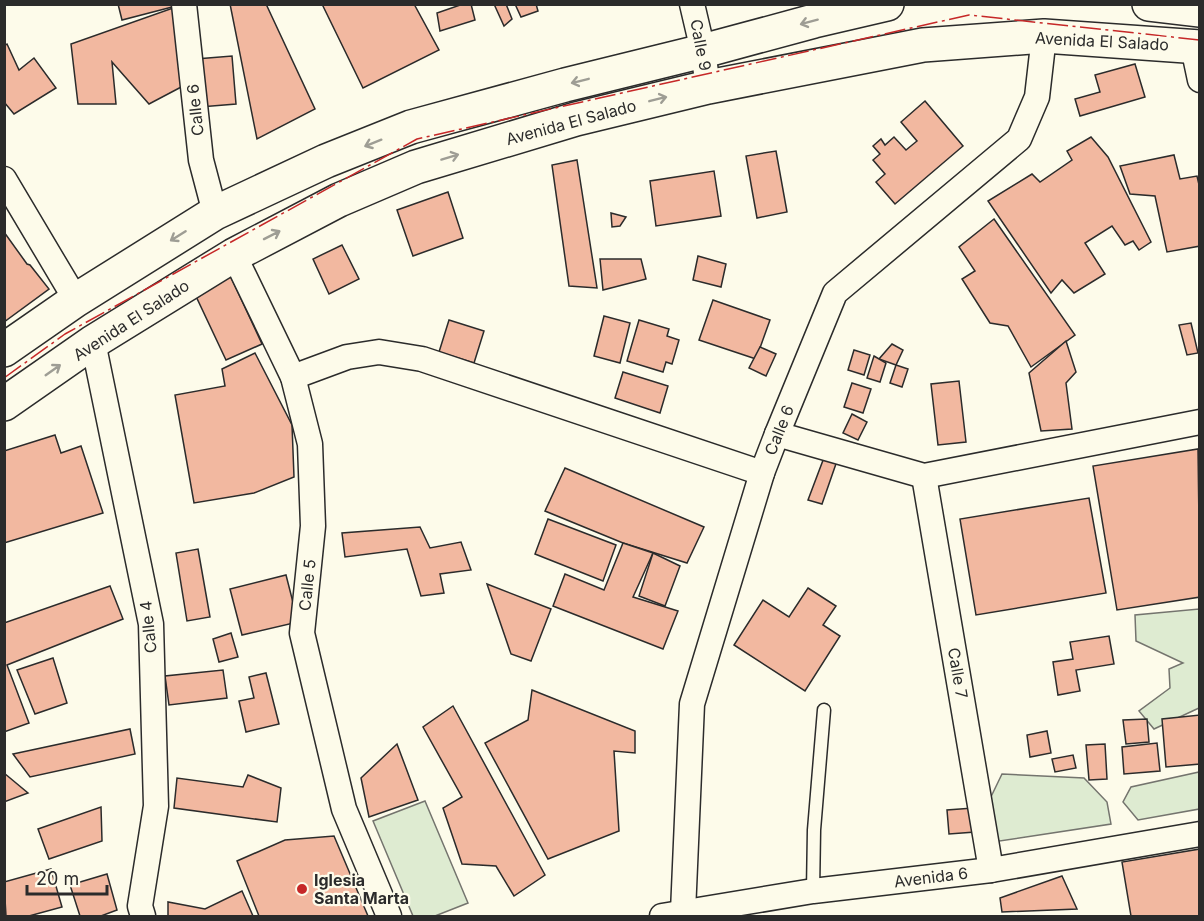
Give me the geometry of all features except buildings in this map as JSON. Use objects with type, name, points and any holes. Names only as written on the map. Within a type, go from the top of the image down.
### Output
[{"type":"main road","points":[[1149,4],[1200,10]]},
{"type":"main road","points":[[4,350],[76,300],[215,213],[326,162],[411,128],[565,85],[885,5]]},
{"type":"main road","name":"Avenida El Salado","points":[[4,404],[93,342],[234,255],[339,200],[416,167],[576,119],[708,87],[923,45],[1044,36],[1196,47]]},
{"type":"street","name":"Calle 6","points":[[184,4],[201,160],[215,213]]},
{"type":"street","name":"Calle 9","points":[[692,4],[704,51],[708,87]]},
{"type":"street","name":"Calle 6","points":[[673,914],[692,704],[762,473],[835,293],[1019,139],[1037,97],[1044,36]]},
{"type":"street","points":[[1196,47],[1200,80]]},
{"type":"street","points":[[4,179],[76,300]]},
{"type":"street","name":"Calle 5","points":[[234,255],[293,377],[310,444],[313,514],[302,633],[344,809],[389,916]]},
{"type":"street","name":"Calle 4","points":[[93,342],[151,624],[156,806],[140,906],[142,916]]},
{"type":"street","points":[[293,377],[347,357],[379,352],[422,359],[762,473]]},
{"type":"street","points":[[777,434],[924,476],[1200,422]]},
{"type":"street","name":"Calle 7","points":[[924,476],[992,870]]},
{"type":"street","name":"Avenida 6","points":[[673,914],[813,891],[992,870],[1200,834]]},
{"type":"lane","points":[[813,891],[814,830],[824,710]]},
{"type":"green space","points":[[1199,609],[1199,708],[1154,729],[1139,711],[1170,688],[1169,669],[1183,663],[1136,641],[1135,615]]},
{"type":"green space","points":[[1199,772],[1199,809],[1138,820],[1123,802],[1131,787]]},
{"type":"green space","points":[[1002,774],[1084,778],[1107,802],[1111,824],[993,842],[987,805]]},
{"type":"green space","points":[[425,801],[468,903],[435,916],[413,916],[373,821]]},
{"type":"power","points":[[4,378],[65,334],[417,139],[969,15],[1200,40]]},
{"type":"place","name":"Iglesia Santa Marta","points":[[302,889]]}]
